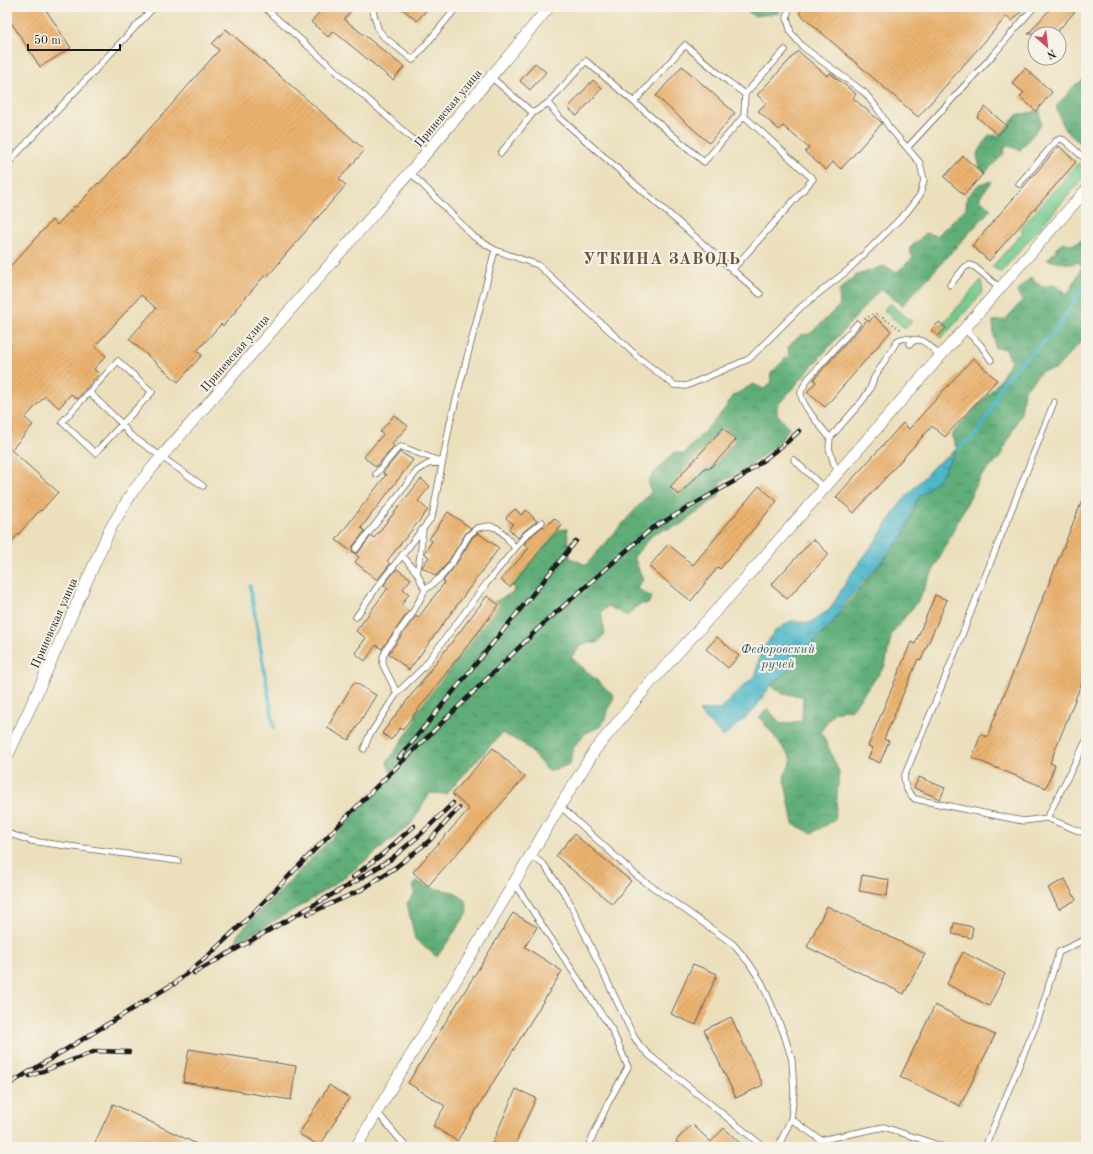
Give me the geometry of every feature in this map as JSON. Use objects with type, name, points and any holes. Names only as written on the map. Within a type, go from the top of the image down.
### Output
[{"type":"street","name":"Приневская улица","points":[[7,757],[110,529],[133,491],[410,172],[549,7]]},
{"type":"street","points":[[356,1147],[595,750],[650,683],[735,590],[1086,190]]},
{"type":"lane","points":[[7,164],[154,7]]},
{"type":"lane","points":[[264,7],[427,152]]},
{"type":"lane","points":[[374,8],[375,20],[378,29],[384,37],[413,60],[457,7]]},
{"type":"lane","points":[[410,172],[474,237],[495,250],[538,265],[639,358],[674,385],[686,386],[749,359],[801,307],[848,271],[906,213],[920,196],[924,180],[920,163],[889,127],[865,93],[803,47],[791,33],[787,18],[789,7]]},
{"type":"lane","points":[[907,148],[994,54],[1034,7]]},
{"type":"lane","points":[[634,102],[686,45],[745,94]]},
{"type":"lane","points":[[501,153],[533,113],[548,103],[586,61],[704,162],[744,116],[745,94],[785,50]]},
{"type":"lane","points":[[491,77],[533,113]]},
{"type":"lane","points":[[548,103],[560,118],[760,294]]},
{"type":"lane","points":[[732,270],[813,178],[744,116]]},
{"type":"lane","points":[[1019,184],[1056,141],[1060,139],[1064,140],[1086,160]]},
{"type":"lane","points":[[356,617],[375,590],[432,517],[450,423],[495,250]]},
{"type":"lane","points":[[950,285],[965,268],[970,265],[975,267],[1000,288]]},
{"type":"lane","points":[[830,438],[811,416],[801,391],[807,380],[859,324]]},
{"type":"lane","points":[[964,329],[980,344],[991,360]]},
{"type":"lane","points":[[839,472],[834,464],[829,448],[830,438],[870,390],[874,378],[897,341],[905,337],[913,341],[921,340],[940,356]]},
{"type":"lane","points":[[118,361],[152,392],[95,453],[62,422],[89,392],[118,361]]},
{"type":"lane","points":[[89,392],[122,424],[129,434],[203,486]]},
{"type":"lane","points":[[1054,402],[940,691],[904,777],[905,786],[908,793],[915,799],[1024,821],[1047,818],[1086,834]]},
{"type":"lane","points":[[376,474],[398,448],[402,447],[442,462]]},
{"type":"lane","points":[[794,460],[824,488]]},
{"type":"lane","points":[[356,549],[417,471],[428,464],[442,462]]},
{"type":"lane","points":[[364,749],[369,736],[397,693],[423,668],[515,548],[542,522]]},
{"type":"lane","points":[[397,693],[383,665],[383,657],[387,648],[412,614],[425,590],[440,578],[450,566],[469,535],[477,528],[489,526],[497,528],[505,535],[515,548]]},
{"type":"lane","points":[[416,573],[420,557],[422,529]]},
{"type":"lane","points":[[402,555],[416,573],[425,590]]},
{"type":"lane","points":[[1047,818],[1086,741]]},
{"type":"lane","points":[[560,806],[637,876],[733,944],[749,963],[762,983],[784,1034],[792,1060],[794,1093],[791,1119],[778,1147]]},
{"type":"lane","points":[[7,833],[31,841],[178,861]]},
{"type":"lane","points":[[531,855],[544,865],[567,898],[633,1036],[640,1046],[648,1055],[764,1147]]},
{"type":"lane","points":[[514,883],[612,1030],[628,1067],[608,1103],[588,1147]]},
{"type":"lane","points":[[985,1147],[1038,1020],[1059,952],[1086,939]]},
{"type":"lane","points":[[377,1112],[406,1147]]},
{"type":"lane","points":[[791,1119],[821,1140],[884,1127],[944,1147]]},
{"type":"path","points":[[859,324],[866,318],[877,314],[913,341]]},
{"type":"green space","points":[[742,7],[782,7],[779,13],[754,16]]},
{"type":"green space","points":[[1086,78],[1086,149],[1065,130],[1056,107],[1075,85]]},
{"type":"green space","points":[[1040,111],[1041,125],[1020,150],[1006,145],[1003,155],[985,173],[980,168],[977,155],[989,135],[999,136],[1017,115]]},
{"type":"green space","points":[[1078,163],[1086,170],[1086,175],[1001,272],[992,267],[1023,232],[1020,229]]},
{"type":"green space","points":[[992,181],[979,198],[991,209],[902,306],[881,288],[777,406],[777,414],[789,428],[780,442],[738,475],[720,481],[719,496],[680,525],[654,533],[634,557],[643,580],[636,588],[652,597],[648,604],[640,604],[627,616],[608,606],[601,613],[605,633],[597,643],[584,643],[571,657],[614,696],[602,726],[585,733],[574,747],[570,764],[549,772],[524,744],[502,733],[446,794],[430,793],[411,824],[350,873],[314,898],[236,942],[238,934],[392,776],[387,762],[415,722],[420,681],[432,669],[450,673],[452,655],[488,605],[514,592],[512,581],[544,531],[567,529],[570,558],[586,565],[651,492],[648,480],[674,452],[684,454],[724,410],[733,396],[753,384],[764,389],[772,382],[770,374],[789,355],[788,347],[801,335],[810,334],[840,305],[839,291],[855,276],[883,266],[897,272],[913,258],[909,249],[926,233],[937,236],[966,208],[967,196],[979,184]]},
{"type":"green space","points":[[1083,239],[1086,241],[1086,336],[1056,369],[1042,371],[1024,390],[1021,413],[999,459],[980,477],[918,601],[892,633],[885,666],[852,709],[834,712],[821,731],[839,772],[835,820],[812,833],[793,824],[784,777],[792,759],[759,717],[768,709],[781,724],[802,721],[803,696],[783,694],[771,685],[794,665],[796,652],[811,644],[829,627],[904,535],[917,499],[940,477],[957,449],[951,435],[999,382],[1011,361],[1006,349],[995,348],[993,321],[1005,320],[1022,301],[1017,292],[1031,277],[1042,287],[1054,285],[1068,294],[1082,267],[1079,262],[1071,264],[1047,260],[1063,242],[1072,245]]},
{"type":"green space","points":[[981,280],[983,292],[941,339],[938,336],[946,328],[942,325]]},
{"type":"green space","points":[[890,303],[912,322],[905,329],[884,310]]},
{"type":"green space","points":[[417,881],[428,887],[454,892],[466,901],[468,912],[437,957],[415,939],[407,903],[414,895],[414,885]]},
{"type":"water","name":"Федоровский ручей","points":[[957,449],[940,477],[917,499],[904,535],[850,598],[829,627],[811,644],[796,652],[794,665],[771,685],[753,711],[723,737],[698,711],[720,709],[756,674],[760,654],[774,632],[791,621],[810,623],[830,609],[851,574],[877,539],[901,502],[934,466]]},
{"type":"building","points":[[7,7],[44,7],[71,48],[40,67],[7,16]]},
{"type":"building","points":[[324,7],[355,7],[344,19],[404,67],[393,80],[333,31],[328,37],[311,22]]},
{"type":"building","points":[[400,7],[429,7],[417,21]]},
{"type":"building","points":[[805,7],[1025,7],[1012,21],[1007,16],[918,117],[799,13]]},
{"type":"building","points":[[1052,7],[1079,7],[1062,26],[1035,26]]},
{"type":"building","points":[[226,29],[365,150],[339,179],[346,185],[267,277],[265,275],[223,326],[221,324],[197,351],[202,355],[178,382],[129,339],[156,308],[141,295],[95,346],[106,356],[94,369],[99,374],[77,399],[71,394],[59,408],[45,396],[25,418],[33,425],[11,450],[58,492],[7,547],[7,270],[52,220],[57,225],[98,183],[99,184],[166,111],[219,50],[212,44]]},
{"type":"building","points":[[798,51],[827,76],[830,73],[856,94],[853,98],[882,123],[841,169],[833,162],[826,170],[805,152],[809,148],[783,126],[779,130],[758,111],[766,103],[757,95]]},
{"type":"building","points":[[535,63],[546,72],[530,90],[520,81]]},
{"type":"building","points":[[682,66],[735,113],[709,143],[656,96]]},
{"type":"building","points":[[1025,68],[1052,92],[1036,111],[1020,97],[1024,93],[1012,83]]},
{"type":"building","points":[[593,80],[602,88],[577,116],[568,108]]},
{"type":"building","points":[[985,107],[1007,126],[998,135],[977,117]]},
{"type":"building","points":[[1059,146],[1076,162],[989,261],[972,246]]},
{"type":"building","points":[[963,156],[983,174],[964,195],[944,177]]},
{"type":"building","points":[[874,316],[891,331],[825,407],[807,392],[816,382],[814,379],[867,320],[869,322]]},
{"type":"building","points":[[939,322],[946,328],[938,336],[931,330]]},
{"type":"building","points":[[973,358],[997,380],[945,437],[932,426],[854,513],[836,497],[903,423],[909,429]]},
{"type":"building","points":[[394,415],[408,426],[392,444],[394,446],[376,467],[364,457],[383,434],[380,432]]},
{"type":"building","points":[[723,428],[736,440],[709,469],[706,467],[679,495],[670,487]]},
{"type":"building","points":[[400,452],[413,460],[361,528],[365,531],[353,546],[352,551],[358,553],[371,536],[374,538],[421,479],[430,486],[418,501],[428,510],[387,561],[390,564],[377,580],[355,562],[359,557],[336,540],[386,475],[383,473]]},
{"type":"building","points":[[759,486],[777,501],[720,569],[718,567],[691,601],[649,567],[668,544],[693,565]]},
{"type":"building","points":[[1086,491],[1086,672],[1050,763],[1055,765],[1046,788],[972,758],[981,734],[987,737]]},
{"type":"building","points":[[515,509],[521,515],[526,510],[537,521],[518,538],[509,529],[513,524],[506,518]]},
{"type":"building","points":[[448,512],[471,528],[466,533],[447,564],[436,576],[422,567],[429,557],[425,554],[425,552],[432,541],[429,539]]},
{"type":"building","points":[[554,518],[562,525],[510,587],[501,580],[529,548],[524,544],[529,538],[543,526],[545,528]]},
{"type":"building","points":[[478,533],[499,548],[409,670],[389,654],[391,650],[416,616],[418,618],[445,582],[443,581],[454,568],[472,538]]},
{"type":"building","points":[[813,539],[829,554],[787,599],[771,585]]},
{"type":"building","points":[[397,569],[411,579],[403,589],[409,594],[401,605],[409,611],[382,649],[376,645],[365,661],[355,653],[366,638],[356,631],[388,588],[384,585]]},
{"type":"building","points":[[935,595],[947,600],[921,660],[918,659],[884,739],[889,741],[880,763],[868,758],[873,748],[868,746],[911,642],[915,644]]},
{"type":"building","points":[[487,596],[499,605],[402,730],[400,728],[391,740],[382,733]]},
{"type":"building","points":[[717,637],[739,656],[728,668],[706,649]]},
{"type":"building","points":[[354,682],[376,695],[349,740],[327,728]]},
{"type":"building","points":[[493,748],[525,777],[428,886],[413,872],[469,809],[452,794]]},
{"type":"building","points":[[919,777],[945,788],[940,799],[914,788]]},
{"type":"building","points":[[574,834],[631,881],[612,904],[556,856]]},
{"type":"building","points":[[862,875],[889,880],[887,896],[859,891]]},
{"type":"building","points":[[1065,879],[1076,900],[1059,909],[1048,888]]},
{"type":"building","points":[[827,906],[925,954],[904,994],[807,947]]},
{"type":"building","points":[[513,913],[537,927],[525,947],[562,971],[457,1141],[433,1126],[445,1106],[408,1083]]},
{"type":"building","points":[[954,923],[973,927],[971,938],[952,934]]},
{"type":"building","points":[[963,952],[1005,974],[989,1006],[947,984]]},
{"type":"building","points":[[693,964],[717,974],[696,1025],[671,1014]]},
{"type":"building","points":[[935,1005],[995,1035],[960,1106],[900,1077]]},
{"type":"building","points":[[731,1017],[763,1085],[736,1098],[704,1030]]},
{"type":"building","points":[[189,1049],[296,1066],[291,1100],[183,1082]]},
{"type":"building","points":[[329,1085],[349,1098],[320,1146],[299,1134]]},
{"type":"building","points":[[516,1089],[536,1098],[514,1147],[500,1147],[492,1144]]},
{"type":"building","points":[[113,1104],[203,1147],[93,1147]]},
{"type":"building","points":[[692,1124],[711,1142],[724,1128],[744,1147],[682,1147],[676,1141]]},
{"type":"waterway","name":"Федоровский ручей","points":[[957,449],[977,434],[991,410],[1002,382],[1057,330],[1086,282]]},
{"type":"waterway","points":[[250,586],[274,727]]},
{"type":"railway","points":[[174,984],[210,954],[244,922],[374,789],[542,625],[651,529],[740,478],[799,431]]},
{"type":"railway","points":[[399,758],[576,541]]},
{"type":"railway","points":[[194,973],[356,881],[391,859],[421,834],[453,803]]},
{"type":"railway","points":[[308,914],[361,890],[396,867],[429,841],[459,808]]},
{"type":"railway","points":[[353,877],[385,852],[414,826]]},
{"type":"railway","points":[[11,1083],[178,981]]},
{"type":"railway","points":[[30,1076],[96,1051],[129,1052]]},
{"type":"district","name":"УТКИНА ЗАВОДЬ","points":[[662,258]]}]
